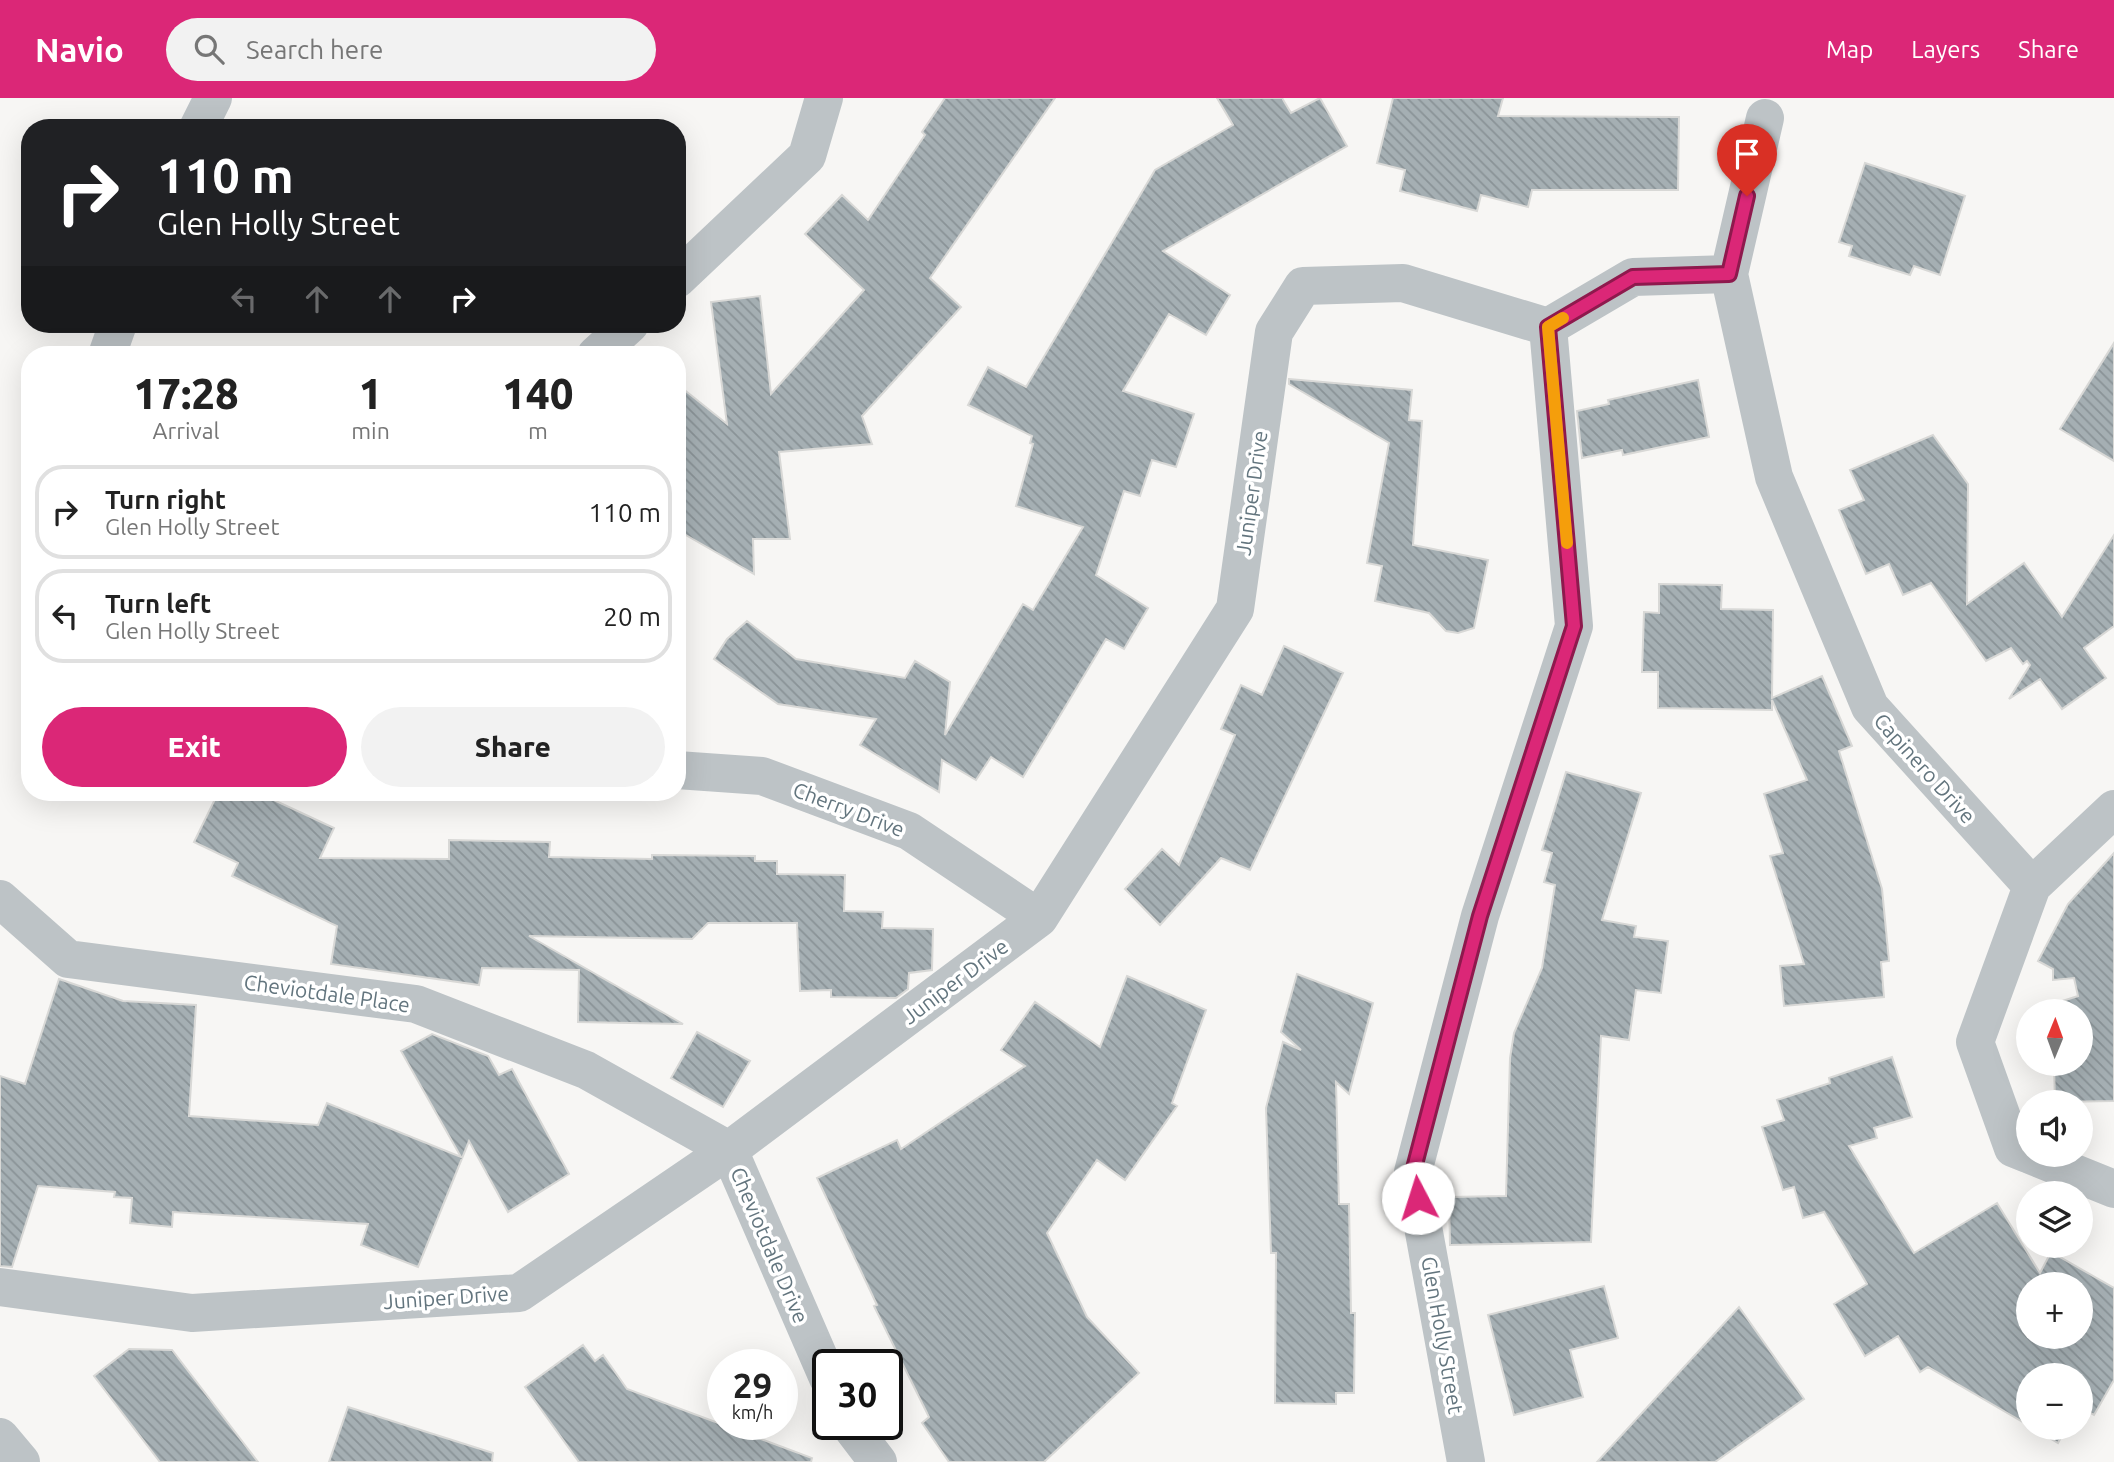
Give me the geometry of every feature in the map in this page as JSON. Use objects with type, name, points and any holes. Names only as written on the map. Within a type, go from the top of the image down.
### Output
[{"type":"street","points":[[202,119],[213,98]]},
{"type":"street","points":[[686,270],[807,156],[824,98]]},
{"type":"street","points":[[1548,327],[1633,277],[1729,274],[1765,118]]},
{"type":"street","name":"Capinero Drive","points":[[1729,274],[1774,477],[1870,707],[2032,886]]},
{"type":"street","name":"Juniper Drive","points":[[0,1287],[192,1313],[519,1293],[729,1150],[1039,918],[1235,610],[1273,332],[1303,286],[1403,283],[1548,327]]},
{"type":"street","name":"Glen Holly Street","points":[[1466,1462],[1413,1172],[1480,916],[1574,626],[1548,327]]},
{"type":"street","points":[[606,346],[620,333]]},
{"type":"street","name":"Cherry Drive","points":[[686,771],[762,776],[909,831],[1039,918]]},
{"type":"street","points":[[2016,1149],[2013,1148],[1975,1042],[2032,886],[2114,809]]},
{"type":"street","name":"Cheviotdale Place","points":[[0,899],[68,959],[416,1004],[586,1070],[729,1150]]},
{"type":"street","name":"Cheviotdale Drive","points":[[729,1150],[815,1349]]},
{"type":"street","points":[[2059,1167],[2114,1189]]},
{"type":"street","points":[[0,1437],[20,1462]]},
{"type":"street","points":[[861,1440],[878,1462]]},
{"type":"building","points":[[945,98],[1055,98],[930,278],[961,307],[862,416],[872,444],[779,452],[790,539],[753,539],[754,574],[686,535],[686,391],[727,424],[711,302],[760,296],[771,394],[864,290],[805,234],[842,195],[868,220],[925,135],[922,132]]},
{"type":"building","points":[[1217,98],[1282,98],[1291,113],[1320,98],[1347,146],[1163,251],[1230,295],[1206,335],[1169,314],[1123,391],[1194,414],[1176,467],[1152,460],[1140,496],[1124,491],[1096,575],[1148,608],[1124,649],[1106,639],[1023,777],[991,757],[976,780],[942,760],[939,792],[860,745],[876,719],[778,704],[714,659],[727,639],[747,621],[796,659],[905,678],[915,661],[950,682],[945,735],[1023,604],[1033,610],[1083,527],[1016,506],[1033,444],[1030,443],[1032,436],[968,405],[988,367],[1026,387],[1155,170],[1233,125]]},
{"type":"building","points":[[1393,98],[1503,98],[1498,116],[1679,117],[1678,190],[1532,190],[1528,207],[1481,195],[1477,211],[1400,191],[1405,170],[1377,163]]},
{"type":"building","points":[[1865,163],[1965,196],[1940,275],[1914,266],[1910,275],[1849,256],[1852,246],[1839,242]]},
{"type":"building","points":[[2114,343],[2114,461],[2060,429]]},
{"type":"building","points":[[1289,379],[1412,390],[1409,420],[1422,421],[1413,545],[1488,560],[1474,628],[1458,633],[1446,631],[1429,613],[1375,601],[1382,566],[1367,563],[1389,443],[1289,384]]},
{"type":"building","points":[[1698,380],[1709,437],[1623,455],[1622,450],[1582,458],[1577,411],[1609,404],[1608,400]]},
{"type":"building","points":[[1933,435],[1968,484],[1967,604],[2024,563],[2062,617],[2114,535],[2114,626],[2084,648],[2106,678],[2062,709],[2040,679],[2009,699],[2030,665],[2027,661],[2023,664],[2011,648],[1986,661],[1931,583],[1903,595],[1889,564],[1866,574],[1839,510],[1864,500],[1850,470]]},
{"type":"building","points":[[1659,584],[1722,585],[1721,609],[1773,610],[1772,698],[1822,676],[1852,746],[1839,751],[1882,889],[1889,961],[1881,962],[1884,997],[1784,1006],[1780,966],[1804,964],[1770,856],[1783,853],[1764,794],[1807,780],[1772,700],[1772,710],[1658,708],[1658,672],[1642,672],[1644,612],[1659,613]]},
{"type":"building","points":[[1284,646],[1343,673],[1250,870],[1221,858],[1160,925],[1125,889],[1162,849],[1179,865],[1235,735],[1221,729],[1241,685],[1262,695]]},
{"type":"building","points":[[1566,772],[1641,793],[1602,920],[1636,926],[1634,937],[1668,941],[1661,993],[1636,990],[1629,1040],[1601,1036],[1591,1242],[1450,1245],[1449,1197],[1506,1196],[1510,1058],[1514,1033],[1542,968],[1555,885],[1544,882],[1552,853],[1542,850]]},
{"type":"building","points":[[214,801],[276,801],[334,828],[320,858],[449,859],[449,840],[550,842],[549,857],[652,859],[652,855],[755,856],[755,861],[777,861],[777,874],[845,875],[844,911],[883,912],[882,928],[933,929],[932,970],[909,973],[908,989],[896,998],[831,997],[831,990],[800,991],[797,923],[708,923],[692,939],[529,936],[683,1024],[578,1022],[579,970],[482,968],[479,985],[331,964],[337,926],[232,876],[238,863],[194,842]]},
{"type":"building","points":[[2114,853],[2114,1101],[2093,1101],[2093,1090],[2055,1090],[2054,1076],[2093,1076],[2093,999],[2069,999],[2078,996],[2074,978],[2053,980],[2053,969],[2038,961],[2068,904]]},
{"type":"building","points":[[1297,974],[1373,1003],[1349,1094],[1336,1082],[1339,1204],[1349,1204],[1351,1313],[1355,1313],[1354,1393],[1336,1393],[1336,1404],[1275,1403],[1276,1253],[1271,1253],[1266,1108],[1283,1042],[1301,1050],[1281,1032]]},
{"type":"building","points":[[1127,976],[1206,1010],[1172,1103],[1177,1106],[1125,1180],[1097,1160],[1047,1233],[1087,1317],[1139,1373],[1044,1462],[949,1462],[922,1423],[929,1417],[903,1365],[903,1349],[895,1349],[817,1178],[897,1140],[901,1149],[1025,1066],[1001,1050],[1035,1002],[1100,1047]]},
{"type":"building","points":[[59,979],[123,1001],[196,1005],[189,1116],[318,1125],[327,1103],[461,1157],[401,1051],[432,1034],[488,1056],[499,1075],[512,1069],[569,1174],[508,1212],[469,1141],[418,1267],[361,1245],[368,1224],[173,1212],[172,1227],[130,1223],[132,1198],[114,1197],[115,1192],[38,1186],[12,1267],[0,1266],[0,1076],[25,1084]]},
{"type":"building","points":[[697,1032],[750,1061],[723,1107],[671,1078]]},
{"type":"building","points":[[1892,1057],[1912,1117],[1874,1128],[1877,1138],[1849,1146],[1914,1253],[1997,1203],[2016,1234],[2016,1258],[2031,1258],[2039,1272],[2016,1272],[2016,1349],[2093,1349],[2093,1276],[2114,1288],[2114,1380],[2094,1415],[2093,1363],[2016,1363],[2016,1418],[1928,1367],[1920,1372],[1898,1336],[1865,1356],[1834,1304],[1867,1284],[1824,1212],[1803,1218],[1794,1187],[1783,1190],[1762,1127],[1784,1120],[1777,1100],[1830,1083],[1829,1078]]},
{"type":"building","points":[[2048,1258],[2062,1258],[2086,1272],[2041,1272]]},
{"type":"building","points":[[1604,1286],[1618,1338],[1570,1350],[1583,1397],[1514,1415],[1488,1315]]},
{"type":"building","points":[[1739,1307],[1804,1399],[1715,1462],[1597,1462]]},
{"type":"building","points":[[583,1345],[595,1361],[603,1355],[627,1389],[707,1419],[707,1440],[764,1440],[812,1458],[811,1462],[579,1462],[525,1387]]},
{"type":"building","points":[[129,1349],[172,1350],[258,1462],[160,1462],[94,1376]]},
{"type":"building","points":[[348,1407],[493,1453],[492,1462],[329,1462]]},
{"type":"slow traffic","points":[[1563,318],[1548,327],[1567,543]]},
{"type":"route","points":[[1418,1198],[1413,1172],[1480,916],[1574,626],[1548,327],[1633,277],[1729,274],[1747,196]]}]
